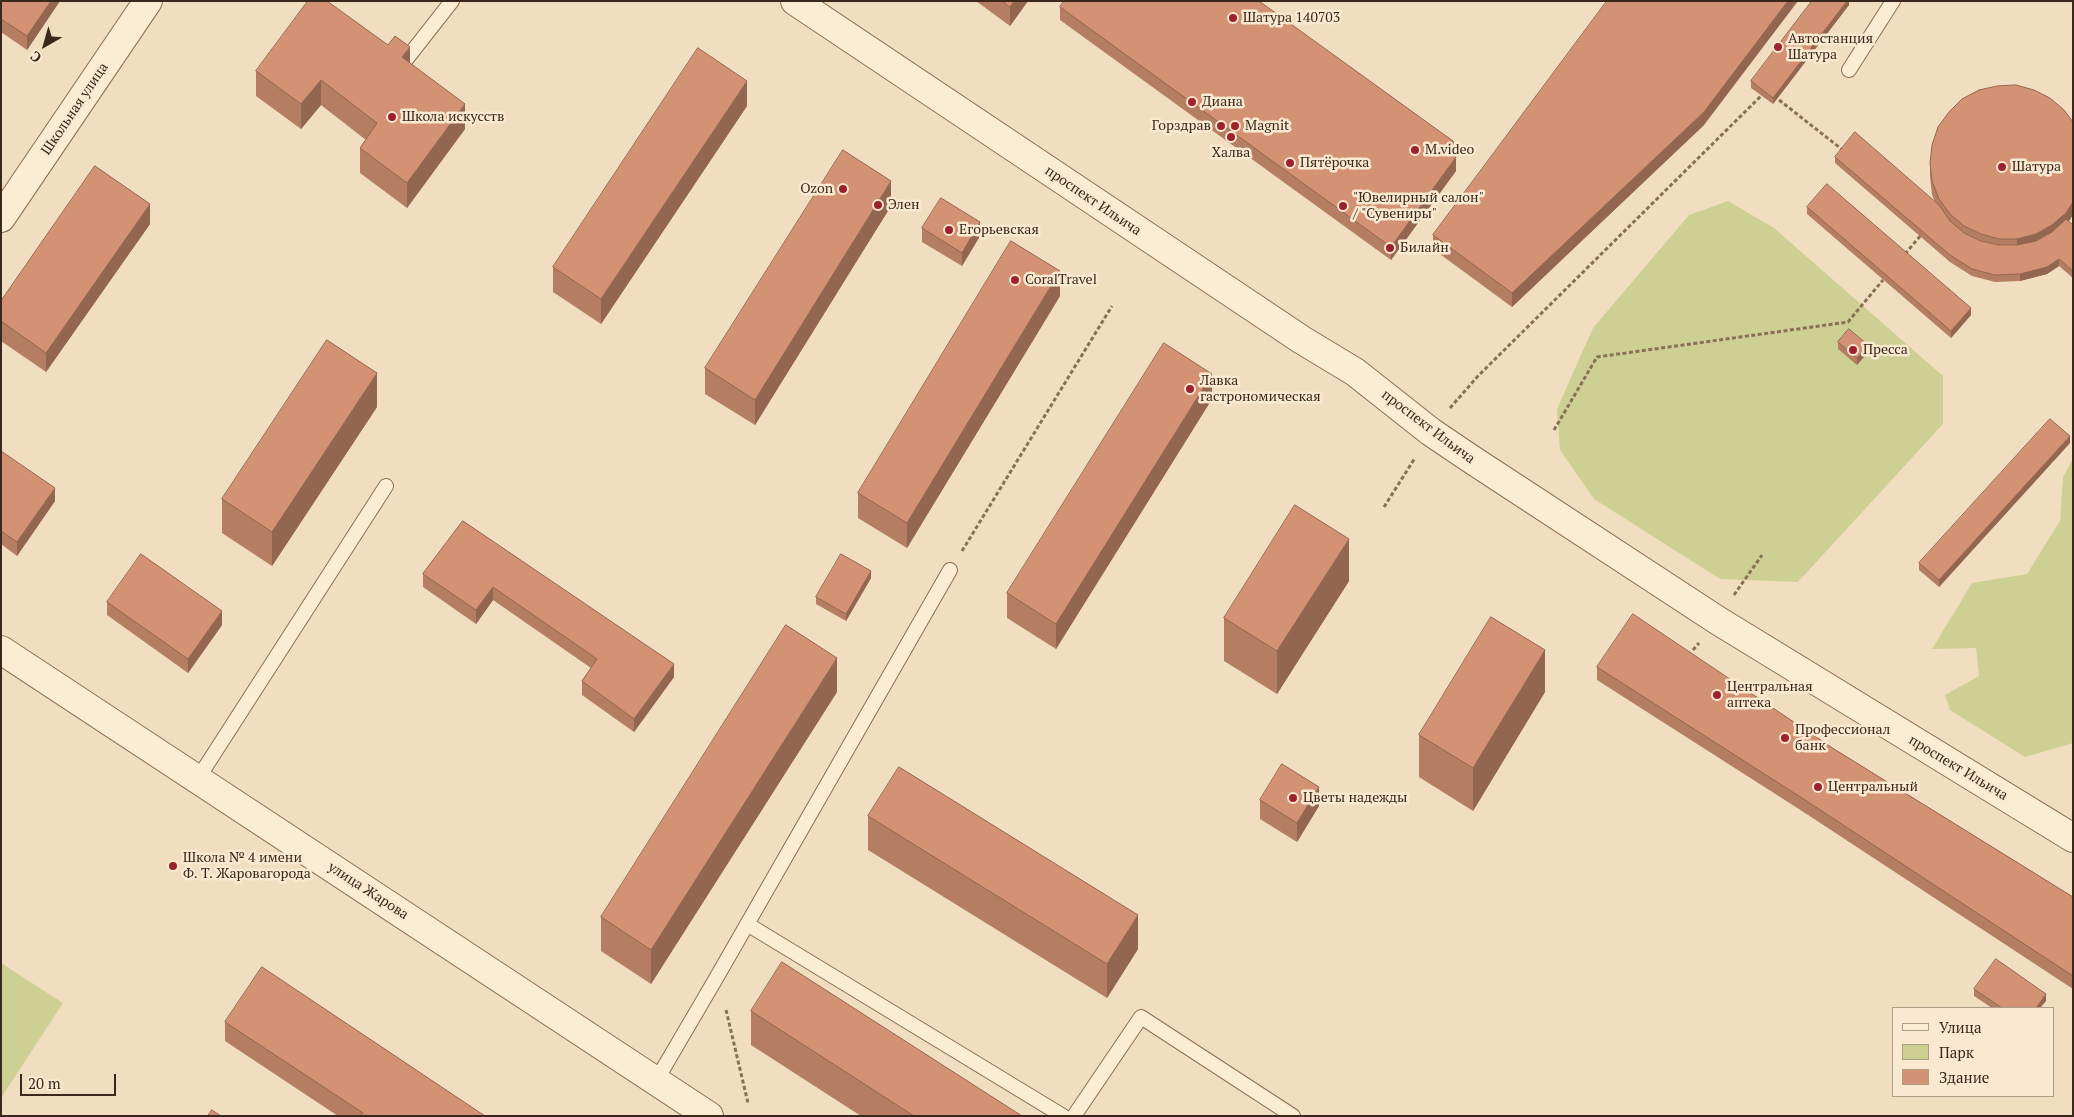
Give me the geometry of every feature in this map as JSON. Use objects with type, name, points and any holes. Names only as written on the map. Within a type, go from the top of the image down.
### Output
[{"type":"street","name":"Школьная улица","points":[[1,218],[148,1]]},
{"type":"street","name":"проспект Ильича","points":[[794,1],[1302,340],[1356,372],[1431,432],[1470,459],[1717,620],[2072,836]]},
{"type":"street","name":"улица Жарова","points":[[1,650],[709,1116]]},
{"type":"lane","points":[[401,66],[452,1]]},
{"type":"lane","points":[[1849,70],[1894,1]]},
{"type":"lane","points":[[198,780],[386,486]]},
{"type":"lane","points":[[656,1081],[950,570]]},
{"type":"lane","points":[[747,924],[1063,1116]]},
{"type":"lane","points":[[1074,1116],[1141,1017],[1293,1116]]},
{"type":"path","points":[[1469,386],[1766,91],[1844,152]]},
{"type":"path","points":[[1904,257],[1925,231]]},
{"type":"path","points":[[1554,430],[1597,356],[1848,322],[1884,280]]},
{"type":"path","points":[[950,570],[1112,306]]},
{"type":"path","points":[[718,975],[748,1103]]},
{"type":"green space","points":[[1728,201],[1774,228],[1943,376],[1943,424],[1798,582],[1720,579],[1594,499],[1560,450],[1557,409],[1593,328],[1689,215]]},
{"type":"green space","points":[[2073,459],[2073,743],[2025,757],[1950,710],[1945,695],[1979,676],[1976,648],[1932,649],[1972,583],[2027,574],[2060,521],[2063,477]]},
{"type":"green space","points":[[1,963],[63,1003],[1,1098]]},
{"type":"building","points":[[1,1],[51,1],[27,36],[1,19]]},
{"type":"building","name":"Школа искусств","points":[[308,1],[327,1],[388,45],[395,36],[410,47],[402,57],[465,104],[407,183],[360,148],[377,123],[321,80],[301,104],[256,71]]},
{"type":"building","points":[[1003,1],[1014,1],[1010,7]]},
{"type":"building","points":[[1064,1],[1259,1],[1453,141],[1456,157],[1391,247],[1060,7]]},
{"type":"building","points":[[1607,1],[1788,1],[1704,112],[1512,293],[1433,235]]},
{"type":"building","points":[[1812,1],[1847,1],[1773,98],[1751,81]]},
{"type":"building","points":[[698,48],[747,81],[601,299],[553,267]]},
{"type":"building","name":"Шатура","points":[[2016,85],[2034,90],[2050,98],[2064,110],[2073,122],[2073,202],[2066,213],[2052,225],[2036,234],[2017,239],[1999,239],[1981,234],[1964,226],[1950,214],[1939,199],[1932,181],[1930,163],[1932,145],[1938,127],[1962,99],[1979,90],[1997,86]]},
{"type":"building","points":[[1855,132],[1939,205],[1950,221],[1964,233],[1981,241],[1999,245],[2017,245],[2036,241],[2052,232],[2066,219],[2073,225],[2073,271],[2059,259],[2047,267],[2020,274],[1995,275],[1972,269],[1950,255],[1835,157]]},
{"type":"building","points":[[843,150],[891,181],[755,400],[705,368]]},
{"type":"building","points":[[95,166],[150,204],[46,353],[1,321],[1,301]]},
{"type":"building","points":[[1827,184],[1971,308],[1951,331],[1807,207]]},
{"type":"building","points":[[941,198],[980,222],[962,253],[922,228]]},
{"type":"building","points":[[1011,241],[1060,271],[907,523],[858,493]]},
{"type":"building","points":[[1849,329],[1868,345],[1857,358],[1838,342]]},
{"type":"building","points":[[327,340],[377,373],[272,532],[222,499]]},
{"type":"building","points":[[1164,343],[1212,374],[1056,624],[1007,593]]},
{"type":"building","points":[[2050,419],[2070,436],[1939,580],[1919,563]]},
{"type":"building","points":[[1,451],[55,488],[17,542],[1,531]]},
{"type":"building","points":[[1295,505],[1349,539],[1277,651],[1224,618]]},
{"type":"building","points":[[463,521],[674,664],[634,719],[582,681],[597,659],[493,587],[476,610],[423,574]]},
{"type":"building","points":[[141,554],[222,611],[188,659],[107,602]]},
{"type":"building","points":[[841,554],[871,571],[846,614],[816,597]]},
{"type":"building","name":"Центральный","points":[[1633,614],[1834,749],[2073,897],[2073,976],[1802,798],[1597,667]]},
{"type":"building","points":[[1491,617],[1545,650],[1473,768],[1419,735]]},
{"type":"building","points":[[786,625],[837,658],[651,950],[601,917]]},
{"type":"building","points":[[1282,764],[1319,787],[1297,823],[1260,800]]},
{"type":"building","points":[[899,767],[1138,915],[1107,964],[868,816]]},
{"type":"building","points":[[1996,959],[2046,994],[2037,1007],[2001,1007],[1974,989]]},
{"type":"building","points":[[782,962],[1022,1116],[914,1116],[751,1011]]},
{"type":"building","points":[[262,967],[485,1116],[361,1116],[363,1113],[225,1022]]},
{"type":"building","points":[[212,1110],[221,1116],[208,1116]]},
{"type":"place","name":"Шатура 140703","points":[[1233,18]]},
{"type":"place","name":"Автостанция Шатура","points":[[1778,47]]},
{"type":"place","name":"Диана","points":[[1192,102]]},
{"type":"place","name":"Школа искусств","points":[[392,117]]},
{"type":"place","name":"Горздрав","points":[[1221,126]]},
{"type":"place","name":"Magnit","points":[[1235,126]]},
{"type":"place","name":"Халва","points":[[1231,137]]},
{"type":"place","name":"M.video","points":[[1415,150]]},
{"type":"place","name":"Пятёрочка","points":[[1290,163]]},
{"type":"place","name":"Шатура","points":[[2002,167]]},
{"type":"place","name":"Ozon","points":[[843,189]]},
{"type":"place","name":"Элен","points":[[878,205]]},
{"type":"place","name":"\"Ювелирный салон\" / \"Сувениры\"","points":[[1343,206]]},
{"type":"place","name":"Егорьевская","points":[[949,230]]},
{"type":"place","name":"Билайн","points":[[1390,248]]},
{"type":"place","name":"CoralTravel","points":[[1015,280]]},
{"type":"place","name":"Пресса","points":[[1853,350]]},
{"type":"place","name":"Лавка гастрономическая","points":[[1190,389]]},
{"type":"place","name":"Центральная аптека","points":[[1717,695]]},
{"type":"place","name":"Профессионал банк","points":[[1785,738]]},
{"type":"place","name":"Центральный","points":[[1818,787]]},
{"type":"place","name":"Цветы надежды","points":[[1293,798]]},
{"type":"place","name":"Школа № 4 имени Ф. Т. Жаровагорода","points":[[173,866]]}]
